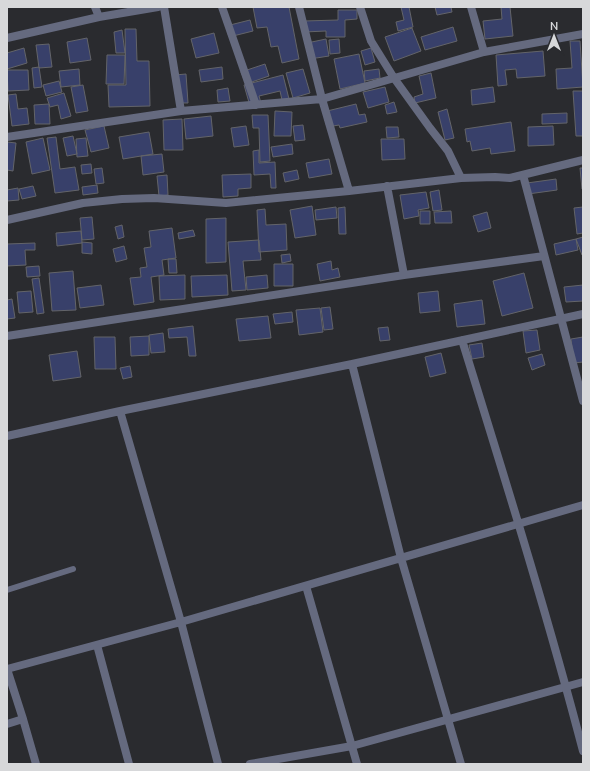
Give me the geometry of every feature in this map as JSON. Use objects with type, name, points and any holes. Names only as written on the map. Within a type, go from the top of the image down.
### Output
[{"type":"street","points":[[95,7],[99,17]]},
{"type":"street","points":[[7,38],[99,17],[158,7]]},
{"type":"street","points":[[164,7],[181,111]]},
{"type":"street","points":[[222,7],[256,105]]},
{"type":"street","points":[[299,7],[322,99],[349,191]]},
{"type":"street","points":[[360,7],[371,41],[394,78],[448,151],[461,178]]},
{"type":"street","points":[[471,7],[484,52]]},
{"type":"street","points":[[7,137],[181,111],[322,99],[484,52],[583,34]]},
{"type":"street","points":[[7,220],[83,203],[122,199],[154,198],[226,203],[461,178],[510,178],[583,160]]},
{"type":"street","points":[[523,175],[583,402]]},
{"type":"street","points":[[387,186],[404,275]]},
{"type":"street","points":[[7,336],[404,275],[544,256]]},
{"type":"street","points":[[7,436],[583,314]]},
{"type":"street","points":[[462,340],[519,523],[583,751]]},
{"type":"street","points":[[352,364],[401,558],[461,764]]},
{"type":"street","points":[[120,411],[181,622],[218,764]]},
{"type":"street","points":[[36,764],[7,669],[181,622],[583,504]]},
{"type":"street","points":[[306,586],[357,764]]},
{"type":"street","points":[[97,644],[128,764]]},
{"type":"street","points":[[250,764],[352,746],[583,682]]},
{"type":"street","points":[[7,724],[23,719]]},
{"type":"lane","points":[[7,590],[73,569]]},
{"type":"building","points":[[253,7],[289,7],[299,59],[282,63],[278,46],[271,47],[267,27],[257,28]]},
{"type":"building","points":[[401,7],[409,7],[413,27],[398,31],[396,22],[404,20]]},
{"type":"building","points":[[435,7],[451,7],[452,12],[437,15]]},
{"type":"building","points":[[501,7],[510,7],[513,36],[485,39],[483,21],[502,19]]},
{"type":"building","points":[[338,10],[357,10],[357,19],[345,20],[345,37],[326,37],[326,31],[304,32],[304,21],[338,20]]},
{"type":"building","points":[[250,20],[253,31],[229,37],[226,26]]},
{"type":"building","points":[[453,27],[457,41],[425,50],[421,37]]},
{"type":"building","points":[[412,28],[421,51],[394,61],[385,37]]},
{"type":"building","points":[[125,29],[136,29],[137,61],[149,61],[150,106],[109,107],[108,85],[126,85]]},
{"type":"building","points":[[122,30],[125,53],[116,53],[114,32]]},
{"type":"building","points":[[214,33],[219,53],[196,58],[191,39]]},
{"type":"building","points":[[87,38],[91,60],[70,63],[67,42]]},
{"type":"building","points":[[326,39],[329,56],[310,59],[307,43]]},
{"type":"building","points":[[339,39],[340,53],[330,54],[329,40]]},
{"type":"building","points":[[570,41],[580,41],[583,87],[557,89],[556,69],[572,68]]},
{"type":"building","points":[[49,44],[52,67],[39,68],[36,45]]},
{"type":"building","points":[[24,48],[27,63],[7,69],[7,53]]},
{"type":"building","points":[[371,48],[375,62],[365,65],[361,51]]},
{"type":"building","points":[[543,51],[545,76],[517,78],[516,69],[505,70],[507,85],[498,86],[496,55]]},
{"type":"building","points":[[359,54],[365,83],[340,89],[334,59]]},
{"type":"building","points":[[107,55],[125,55],[124,84],[106,84]]},
{"type":"building","points":[[265,64],[269,76],[246,84],[241,72]]},
{"type":"building","points":[[39,67],[42,87],[34,88],[32,68]]},
{"type":"building","points":[[222,67],[223,79],[201,82],[199,70]]},
{"type":"building","points":[[79,69],[80,85],[61,87],[59,71]]},
{"type":"building","points":[[303,69],[310,93],[293,98],[286,73]]},
{"type":"building","points":[[379,69],[380,78],[365,81],[364,71]]},
{"type":"building","points":[[7,70],[28,70],[29,90],[8,91]]},
{"type":"building","points":[[431,73],[436,98],[415,103],[414,97],[423,94],[419,76]]},
{"type":"building","points":[[186,74],[188,103],[177,103],[175,75]]},
{"type":"building","points":[[283,75],[289,99],[282,100],[280,91],[259,96],[261,103],[250,106],[244,85]]},
{"type":"building","points":[[59,81],[62,92],[46,96],[43,85]]},
{"type":"building","points":[[83,85],[88,111],[76,113],[71,87]]},
{"type":"building","points":[[385,87],[389,102],[368,108],[363,92]]},
{"type":"building","points":[[493,87],[495,102],[472,105],[471,90]]},
{"type":"building","points":[[228,88],[230,101],[218,102],[217,90]]},
{"type":"building","points":[[573,91],[583,91],[583,136],[576,136]]},
{"type":"building","points":[[64,93],[71,116],[61,119],[58,105],[50,107],[47,98]]},
{"type":"building","points":[[16,94],[18,109],[27,108],[29,124],[12,126],[8,95]]},
{"type":"building","points":[[394,102],[397,112],[387,114],[385,105]]},
{"type":"building","points":[[49,104],[50,124],[35,124],[34,105]]},
{"type":"building","points":[[356,104],[359,115],[365,114],[367,122],[340,128],[339,125],[327,127],[323,112]]},
{"type":"building","points":[[447,109],[454,138],[445,140],[438,112]]},
{"type":"building","points":[[275,111],[292,112],[291,136],[274,136]]},
{"type":"building","points":[[567,113],[567,123],[542,124],[542,114]]},
{"type":"building","points":[[252,115],[268,115],[270,161],[260,162],[259,128],[253,128]]},
{"type":"building","points":[[211,116],[213,136],[186,139],[184,119]]},
{"type":"building","points":[[182,119],[183,150],[164,150],[163,120]]},
{"type":"building","points":[[511,122],[515,151],[491,154],[490,148],[472,151],[470,141],[467,142],[465,129]]},
{"type":"building","points":[[303,125],[305,140],[295,141],[293,126]]},
{"type":"building","points":[[104,126],[109,148],[91,152],[85,130]]},
{"type":"building","points":[[246,126],[249,145],[234,147],[231,128]]},
{"type":"building","points":[[553,126],[554,145],[528,146],[528,127]]},
{"type":"building","points":[[386,127],[398,127],[399,137],[387,138]]},
{"type":"building","points":[[149,132],[153,154],[123,159],[119,137]]},
{"type":"building","points":[[73,136],[77,154],[67,156],[63,138]]},
{"type":"building","points":[[56,137],[60,169],[75,167],[79,190],[55,193],[47,138]]},
{"type":"building","points":[[43,138],[50,170],[32,174],[26,142]]},
{"type":"building","points":[[86,138],[88,156],[77,157],[76,139]]},
{"type":"building","points":[[381,139],[404,139],[405,159],[382,160]]},
{"type":"building","points":[[7,142],[16,143],[13,171],[7,170]]},
{"type":"building","points":[[292,144],[293,154],[273,157],[271,147]]},
{"type":"building","points":[[259,150],[259,163],[275,162],[276,188],[271,188],[270,174],[254,175],[253,151]]},
{"type":"building","points":[[162,154],[164,172],[143,175],[141,156]]},
{"type":"building","points":[[329,159],[332,174],[309,178],[306,163]]},
{"type":"building","points":[[91,164],[92,173],[82,174],[81,165]]},
{"type":"building","points":[[102,168],[104,183],[96,184],[94,169]]},
{"type":"building","points":[[580,168],[583,168],[583,189],[582,189]]},
{"type":"building","points":[[297,170],[299,179],[285,182],[283,173]]},
{"type":"building","points":[[251,174],[251,188],[238,189],[238,196],[223,197],[222,175]]},
{"type":"building","points":[[167,175],[168,195],[159,196],[157,176]]},
{"type":"building","points":[[556,179],[557,190],[528,194],[527,183]]},
{"type":"building","points":[[97,185],[98,193],[83,195],[82,187]]},
{"type":"building","points":[[33,186],[36,196],[22,199],[19,189]]},
{"type":"building","points":[[18,188],[19,200],[7,201],[7,190]]},
{"type":"building","points":[[439,190],[442,210],[433,211],[430,192]]},
{"type":"building","points":[[426,192],[429,208],[418,210],[419,216],[404,219],[400,195]]},
{"type":"building","points":[[312,206],[316,235],[295,238],[290,210]]},
{"type":"building","points":[[336,207],[337,218],[316,220],[315,210]]},
{"type":"building","points":[[345,207],[346,234],[339,234],[338,208]]},
{"type":"building","points":[[583,207],[583,233],[577,234],[574,208]]},
{"type":"building","points":[[265,209],[266,225],[286,224],[287,250],[259,252],[257,210]]},
{"type":"building","points":[[420,211],[430,211],[430,224],[420,224]]},
{"type":"building","points":[[451,211],[452,223],[435,223],[434,212]]},
{"type":"building","points":[[487,212],[491,228],[478,232],[473,216]]},
{"type":"building","points":[[92,217],[94,239],[82,240],[80,218]]},
{"type":"building","points":[[226,218],[226,262],[206,263],[206,219]]},
{"type":"building","points":[[122,225],[124,237],[118,239],[115,227]]},
{"type":"building","points":[[172,228],[176,258],[162,260],[164,275],[151,277],[154,302],[134,305],[130,278],[141,277],[140,268],[147,267],[144,248],[151,247],[149,231]]},
{"type":"building","points":[[193,230],[195,236],[179,239],[178,233]]},
{"type":"building","points":[[81,231],[82,243],[57,246],[56,233]]},
{"type":"building","points":[[583,237],[583,255],[582,255],[576,239]]},
{"type":"building","points":[[576,239],[578,250],[556,255],[554,244]]},
{"type":"building","points":[[259,240],[261,260],[243,261],[246,290],[232,291],[228,242]]},
{"type":"building","points":[[82,242],[92,243],[92,254],[82,253]]},
{"type":"building","points":[[35,243],[35,250],[25,250],[26,265],[7,266],[7,244]]},
{"type":"building","points":[[124,246],[127,259],[116,262],[113,249]]},
{"type":"building","points":[[290,254],[291,261],[282,263],[281,255]]},
{"type":"building","points":[[168,259],[176,259],[177,273],[169,273]]},
{"type":"building","points":[[331,261],[332,270],[338,268],[340,277],[320,281],[317,264]]},
{"type":"building","points":[[274,264],[293,264],[293,286],[274,286]]},
{"type":"building","points":[[39,266],[40,276],[27,277],[26,267]]},
{"type":"building","points":[[73,271],[76,310],[52,311],[49,273]]},
{"type":"building","points":[[524,273],[533,308],[502,316],[493,281]]},
{"type":"building","points":[[185,275],[185,299],[160,300],[159,276]]},
{"type":"building","points":[[227,275],[228,295],[192,297],[191,276]]},
{"type":"building","points":[[267,275],[268,288],[247,290],[246,277]]},
{"type":"building","points":[[39,278],[44,313],[37,314],[32,279]]},
{"type":"building","points":[[101,285],[104,305],[80,308],[77,288]]},
{"type":"building","points":[[583,285],[583,301],[566,302],[564,287]]},
{"type":"building","points":[[31,291],[33,312],[19,313],[17,292]]},
{"type":"building","points":[[438,291],[440,311],[420,313],[418,293]]},
{"type":"building","points":[[12,299],[15,318],[7,319],[7,300]]},
{"type":"building","points":[[482,300],[485,324],[457,327],[454,304]]},
{"type":"building","points":[[330,307],[333,329],[324,330],[321,308]]},
{"type":"building","points":[[320,308],[323,332],[299,335],[296,310]]},
{"type":"building","points":[[292,312],[293,322],[275,324],[273,314]]},
{"type":"building","points":[[268,316],[271,338],[239,341],[236,319]]},
{"type":"building","points":[[193,326],[196,356],[189,356],[187,337],[169,338],[168,329]]},
{"type":"building","points":[[388,327],[390,340],[380,341],[378,328]]},
{"type":"building","points":[[537,330],[540,350],[526,353],[523,331]]},
{"type":"building","points":[[163,333],[165,352],[151,353],[149,335]]},
{"type":"building","points":[[149,336],[149,355],[131,356],[130,337]]},
{"type":"building","points":[[94,337],[115,337],[116,369],[95,369]]},
{"type":"building","points":[[583,337],[583,362],[574,363],[571,339]]},
{"type":"building","points":[[482,343],[484,357],[472,359],[469,345]]},
{"type":"building","points":[[77,351],[81,377],[53,381],[49,355]]},
{"type":"building","points":[[441,353],[446,373],[430,377],[425,357]]},
{"type":"building","points":[[542,354],[545,365],[532,370],[528,358]]},
{"type":"building","points":[[130,366],[132,377],[123,379],[120,368]]}]
